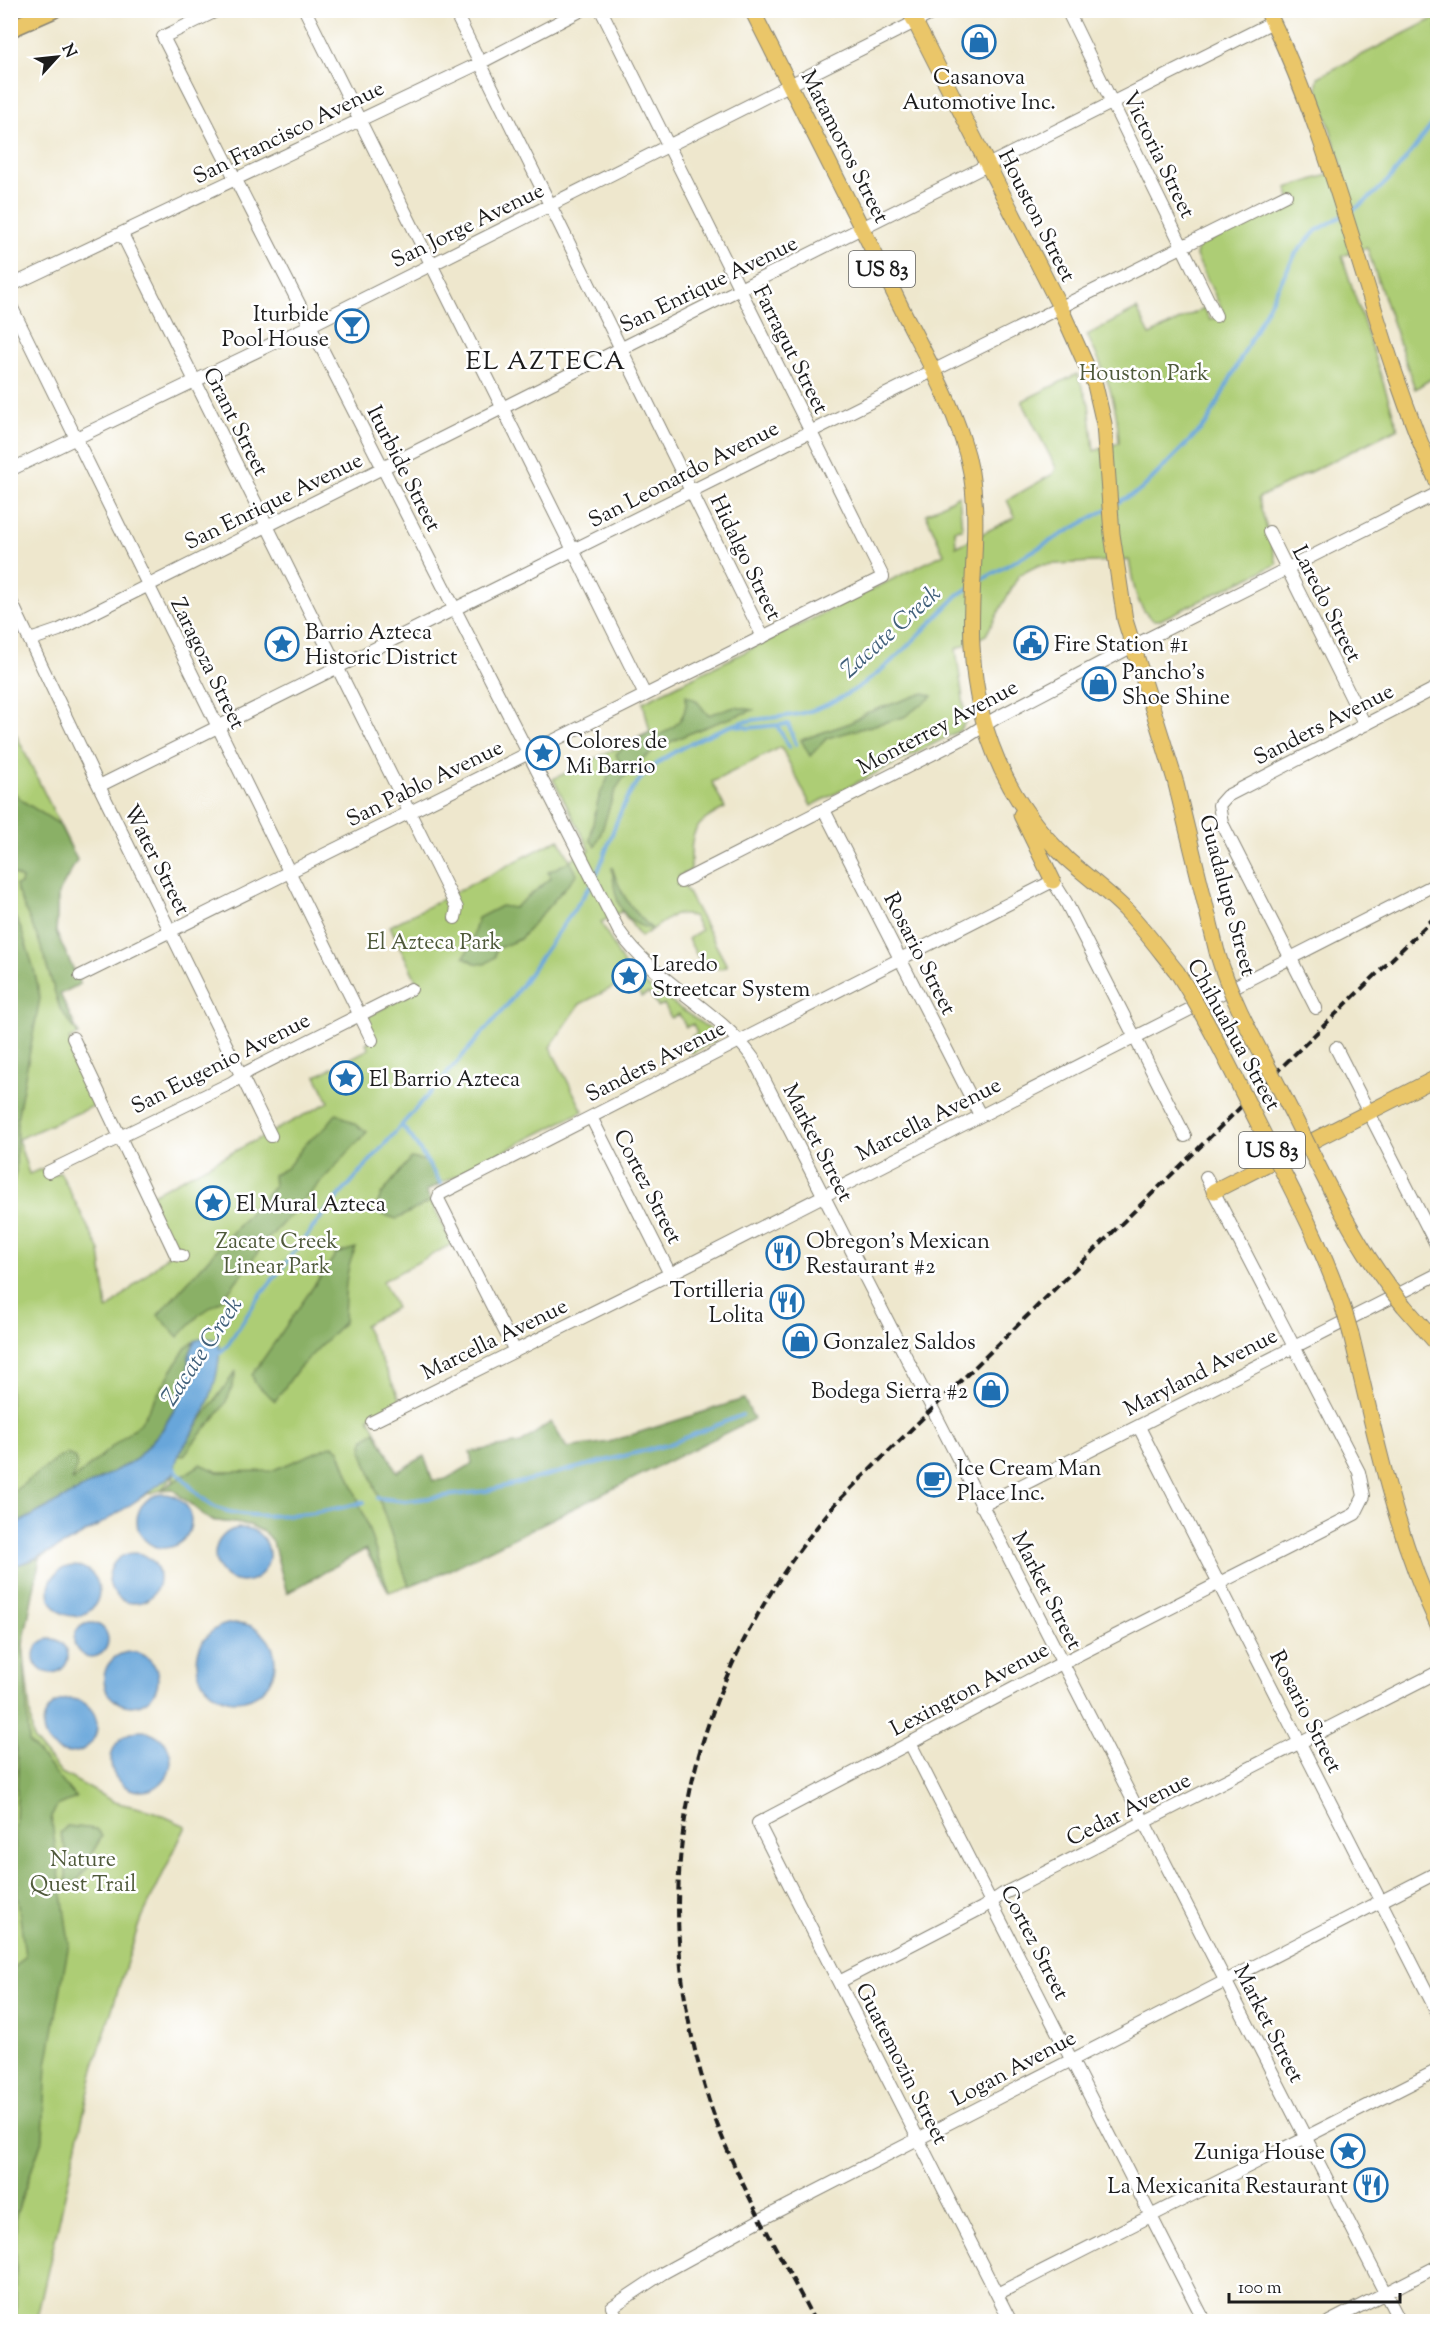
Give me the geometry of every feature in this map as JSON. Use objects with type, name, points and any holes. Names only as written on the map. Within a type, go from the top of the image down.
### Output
[{"type":"highway","points":[[11,26],[53,10]]},
{"type":"main road","name":"Matamoros Street","points":[[752,10],[863,229],[956,421],[968,457],[974,497],[975,538]]},
{"type":"main road","points":[[1270,16],[1307,103],[1411,424],[1437,484]]},
{"type":"main road","name":"Houston Street","points":[[912,17],[1060,307],[1095,385],[1107,446]]},
{"type":"main road","name":"Guadalupe Street","points":[[1107,446],[1115,561],[1125,620],[1175,780],[1217,952],[1236,1001],[1348,1222],[1378,1272],[1437,1345]]},
{"type":"main road","name":"Chihuahua Street","points":[[975,538],[971,642],[977,696],[984,726],[1003,774],[1024,810],[1041,831],[1066,858],[1124,909],[1177,972],[1208,1024],[1313,1232],[1342,1302],[1395,1518],[1410,1562],[1437,1625]]},
{"type":"main road","points":[[1003,774],[1053,881]]},
{"type":"main road","points":[[1210,1184],[1369,1112],[1437,1077]]},
{"type":"street","name":"Iturbide Street","points":[[218,10],[163,37],[233,179],[612,916]]},
{"type":"street","points":[[305,10],[645,695]]},
{"type":"street","name":"Hidalgo Street","points":[[454,10],[763,638]]},
{"type":"street","name":"San Francisco Avenue","points":[[10,286],[480,63],[582,10]]},
{"type":"street","name":"Farragut Street","points":[[601,10],[667,147],[883,577]]},
{"type":"street","name":"San Jorge Avenue","points":[[10,470],[309,326],[550,206],[790,85],[912,17],[939,10]]},
{"type":"street","name":"Victoria Street","points":[[1067,10],[1216,316]]},
{"type":"street","name":"San Enrique Avenue","points":[[30,640],[59,630],[740,291],[1112,103],[1270,16]]},
{"type":"street","name":"San Leonardo Avenue","points":[[99,786],[337,670],[453,609],[574,552],[1286,195]]},
{"type":"street","name":"Grant Street","points":[[122,234],[193,381],[457,908],[455,918]]},
{"type":"street","name":"Zaragoza Street","points":[[10,304],[216,727],[372,1040]]},
{"type":"street","name":"Monterrey Avenue","points":[[681,882],[824,810],[1133,646],[1437,493]]},
{"type":"street","name":"Laredo Street","points":[[1269,532],[1365,724]]},
{"type":"street","name":"San Pablo Avenue","points":[[80,976],[883,577]]},
{"type":"street","name":"Water Street","points":[[10,599],[271,1136]]},
{"type":"street","name":"Sanders Avenue","points":[[1227,796],[1437,687]]},
{"type":"street","name":"Guadalupe Street","points":[[1227,796],[1219,805],[1222,822],[1316,1008]]},
{"type":"street","name":"Rosario Street","points":[[824,810],[980,1115]]},
{"type":"street","points":[[1053,881],[1185,1136]]},
{"type":"street","name":"Sanders Avenue","points":[[515,1351],[438,1196],[1053,881]]},
{"type":"street","name":"Marcella Avenue","points":[[372,1422],[670,1274],[1437,883]]},
{"type":"street","name":"Market Street","points":[[612,916],[628,943],[650,968],[739,1040],[753,1058],[1400,2322]]},
{"type":"street","name":"San Eugenio Avenue","points":[[48,1172],[411,989]]},
{"type":"street","points":[[73,1038],[179,1256]]},
{"type":"street","points":[[1336,1048],[1437,1248]]},
{"type":"street","name":"Cortez Street","points":[[591,1117],[670,1274]]},
{"type":"street","points":[[1210,1184],[1293,1347]]},
{"type":"street","name":"Maryland Avenue","points":[[981,1506],[1437,1274]]},
{"type":"street","name":"Lexington Avenue","points":[[758,1823],[1356,1511],[1364,1496],[1359,1472],[1293,1347]]},
{"type":"street","name":"Rosario Street","points":[[1138,1427],[1437,2014]]},
{"type":"street","name":"Cedar Avenue","points":[[839,1982],[1437,1672]]},
{"type":"street","name":"Cortez Street","points":[[910,1743],[1205,2322]]},
{"type":"street","name":"Guatemozin Street","points":[[758,1823],[1011,2322]]},
{"type":"street","name":"Logan Avenue","points":[[619,2322],[612,2307],[663,2273],[755,2223],[1437,1872]]},
{"type":"street","points":[[997,2294],[1437,2070]]},
{"type":"street","points":[[1329,2322],[1437,2266]]},
{"type":"green space","name":"Zacate Creek Linear Park","points":[[1437,17],[1437,375],[1415,389],[1367,248],[1342,256],[1398,428],[1258,498],[1277,564],[1160,620],[1153,620],[1142,608],[1136,593],[1129,560],[1039,565],[1019,575],[986,635],[956,649],[966,721],[959,731],[811,806],[781,747],[712,782],[725,808],[713,814],[699,826],[691,847],[691,870],[679,876],[727,966],[720,969],[701,963],[688,939],[701,930],[693,916],[675,914],[641,937],[622,911],[601,922],[631,978],[580,1004],[550,1047],[583,1111],[426,1191],[452,1244],[383,1281],[396,1308],[364,1325],[401,1401],[369,1417],[447,1571],[389,1592],[365,1549],[287,1593],[273,1542],[264,1532],[250,1525],[210,1520],[172,1489],[174,1474],[161,1490],[147,1494],[40,1558],[23,1644],[33,1739],[60,1772],[114,1802],[152,1811],[186,1826],[139,1924],[96,2060],[36,2322],[10,2321],[10,722],[77,860],[58,894],[56,932],[80,984],[60,994],[79,1035],[69,1039],[98,1104],[18,1139],[29,1174],[42,1169],[47,1178],[60,1172],[100,1251],[107,1310],[169,1254],[143,1199],[329,1102],[316,1076],[369,1049],[366,1043],[375,1038],[365,1018],[415,991],[415,978],[390,926],[559,839],[570,860],[590,850],[553,779],[650,732],[643,702],[944,554],[926,514],[959,495],[962,529],[955,530],[956,547],[1015,517],[1007,500],[1053,474],[1056,468],[1022,401],[1077,374],[1089,404],[1094,451],[1119,443],[1113,400],[1087,335],[1137,309],[1150,335],[1204,308],[1210,320],[1224,314],[1196,256],[1198,247],[1291,200],[1287,188],[1343,170],[1317,86],[1318,77]]},
{"type":"green space","points":[[924,693],[933,696],[904,717],[827,738],[810,756],[801,740],[850,723],[866,713]]},
{"type":"green space","points":[[686,695],[696,700],[708,715],[735,707],[753,710],[678,738],[643,759],[618,786],[595,846],[590,840],[596,810],[601,792],[608,779],[609,770],[619,762],[616,754],[625,746],[650,732],[659,735],[676,724],[683,715]]},
{"type":"green space","points":[[10,789],[24,802],[59,824],[77,860],[58,894],[56,932],[80,984],[60,994],[79,1035],[60,1009],[39,941],[17,891],[16,885],[21,884],[22,879],[11,873]]},
{"type":"green space","points":[[570,861],[577,874],[520,939],[496,949],[495,957],[485,964],[475,963],[464,957],[470,947],[478,918],[501,906],[514,908],[551,878],[548,872]]},
{"type":"green space","points":[[612,867],[628,901],[652,929],[641,926],[625,915],[617,898]]},
{"type":"green space","points":[[11,909],[21,929],[34,969],[40,998],[17,1119],[16,1172],[11,1188],[10,1004],[13,991],[10,983]]},
{"type":"green space","points":[[634,977],[716,1033],[715,1041],[691,1053],[687,1044],[693,1041],[691,1037],[697,1033],[693,1024],[686,1027],[679,1014],[671,1018],[664,1004],[658,1007],[649,993],[641,997],[631,978]]},
{"type":"green space","points":[[337,1113],[367,1132],[266,1241],[223,1299],[199,1315],[178,1337],[158,1315],[274,1186],[273,1175],[287,1168],[307,1142],[323,1130]]},
{"type":"green space","points":[[411,1158],[426,1161],[440,1184],[426,1191],[431,1201],[397,1219],[374,1212],[381,1195]]},
{"type":"green space","points":[[356,1248],[347,1275],[344,1322],[298,1369],[275,1401],[255,1383],[252,1375],[336,1254]]},
{"type":"green space","points":[[195,1341],[189,1356],[188,1380],[179,1402],[162,1430],[135,1460],[11,1527],[10,1494],[67,1454],[75,1458],[77,1466],[72,1481],[141,1422],[186,1347]]},
{"type":"green space","points":[[236,1371],[233,1386],[222,1409],[184,1456],[176,1455]]},
{"type":"green space","points":[[744,1399],[754,1419],[447,1571],[409,1586],[362,1450],[364,1440],[375,1431],[397,1472],[424,1456],[433,1481],[446,1479],[472,1464],[470,1452],[521,1443],[551,1422],[567,1448],[609,1442]]},
{"type":"green space","points":[[333,1445],[339,1450],[365,1518],[389,1592],[366,1549],[287,1593],[273,1542],[264,1532],[250,1525],[210,1520],[172,1489],[161,1490],[201,1464],[218,1472],[271,1471]]},
{"type":"green space","points":[[40,1558],[23,1644],[29,1742],[76,1798],[57,1806],[51,1816],[69,1943],[47,2065],[43,2137],[16,2215],[16,2321],[11,2322],[10,1973],[25,1956],[14,1869],[18,1767],[10,1706],[10,1567]]},
{"type":"green space","name":"Nature Quest Trail","points":[[67,1826],[96,1829],[102,1836],[92,1853],[92,1862],[72,1887],[66,1881],[66,1851],[60,1833]]},
{"type":"water","points":[[202,1338],[214,1339],[220,1347],[218,1369],[208,1402],[179,1455],[174,1473],[96,1527],[32,1560],[11,1567],[11,1527],[135,1460],[162,1430],[179,1402],[188,1380],[189,1356],[195,1341]]},
{"type":"water","points":[[164,1494],[174,1496],[183,1502],[189,1511],[191,1521],[189,1531],[183,1540],[174,1546],[164,1548],[154,1546],[145,1540],[139,1531],[137,1521],[139,1511],[145,1502],[154,1496]]},
{"type":"water","points":[[242,1528],[252,1530],[261,1536],[267,1545],[269,1555],[267,1565],[261,1574],[252,1580],[242,1582],[232,1580],[223,1574],[217,1565],[215,1555],[217,1545],[223,1536],[232,1530]]},
{"type":"water","points":[[134,1553],[143,1555],[154,1564],[159,1578],[157,1587],[148,1598],[134,1603],[125,1601],[114,1592],[109,1578],[111,1569],[120,1558]]},
{"type":"water","points":[[74,1566],[83,1568],[94,1577],[99,1591],[97,1600],[88,1611],[74,1616],[65,1614],[54,1605],[49,1591],[51,1582],[60,1571]]},
{"type":"water","points":[[91,1623],[103,1628],[108,1640],[103,1652],[91,1657],[79,1652],[74,1640],[79,1628]]},
{"type":"water","points":[[236,1623],[251,1626],[264,1634],[272,1647],[275,1662],[272,1677],[264,1690],[251,1698],[236,1701],[221,1698],[208,1690],[200,1677],[197,1662],[200,1647],[208,1634],[221,1626]]},
{"type":"water","points":[[51,1639],[63,1644],[68,1656],[63,1668],[51,1673],[39,1668],[34,1656],[39,1644]]},
{"type":"water","points":[[131,1652],[141,1654],[150,1660],[156,1669],[158,1679],[156,1689],[150,1698],[141,1704],[131,1706],[121,1704],[112,1698],[106,1689],[104,1679],[106,1669],[112,1660],[121,1654]]},
{"type":"water","points":[[70,1699],[80,1701],[89,1707],[95,1716],[97,1726],[95,1736],[89,1745],[80,1751],[70,1753],[60,1751],[51,1745],[45,1736],[43,1726],[45,1716],[51,1707],[60,1701]]},
{"type":"water","points":[[141,1731],[158,1736],[166,1744],[171,1761],[166,1778],[158,1786],[141,1791],[124,1786],[116,1778],[111,1761],[116,1744],[124,1736]]},
{"type":"waterway","name":"Zacate Creek","points":[[1348,213],[1375,194],[1408,157],[1438,117]]},
{"type":"waterway","name":"Zacate Creek","points":[[1113,505],[1141,490],[1207,423],[1296,253],[1316,231],[1342,216]]},
{"type":"waterway","name":"Zacate Creek","points":[[978,582],[1107,509]]},
{"type":"waterway","name":"Zacate Creek","points":[[595,878],[627,799],[643,776],[663,759],[718,731],[743,722],[794,715],[832,702],[873,677],[909,645],[959,594],[969,588]]},
{"type":"waterway","points":[[736,725],[749,728],[788,724],[796,744]]},
{"type":"waterway","points":[[778,727],[789,747]]},
{"type":"waterway","name":"Zacate Creek","points":[[218,1354],[227,1346],[256,1301],[326,1211],[509,1003],[591,885]]},
{"type":"waterway","points":[[402,1126],[441,1184]]},
{"type":"waterway","points":[[378,1498],[405,1501],[486,1491],[667,1445],[742,1415]]},
{"type":"waterway","points":[[173,1467],[206,1501],[217,1508],[233,1512],[251,1515],[290,1515],[330,1510],[364,1502]]},
{"type":"railway","points":[[815,2322],[744,2186],[719,2130],[709,2101],[688,2019],[679,1938],[680,1860],[692,1783],[714,1709],[746,1637],[787,1568],[838,1501],[1438,914]]},
{"type":"place","name":"Casanova Automotive Inc.","points":[[979,42]]},
{"type":"place","name":"Iturbide Pool House","points":[[352,326]]},
{"type":"place","name":"Fire Station #1","points":[[1031,643]]},
{"type":"place","name":"Barrio Azteca Historic District","points":[[282,644]]},
{"type":"place","name":"Pancho's Shoe Shine","points":[[1099,684]]},
{"type":"place","name":"Colores de Mi Barrio","points":[[543,753]]},
{"type":"place","name":"Laredo Streetcar System","points":[[629,976]]},
{"type":"place","name":"El Barrio Azteca","points":[[346,1078]]},
{"type":"place","name":"El Mural Azteca","points":[[213,1203]]},
{"type":"place","name":"Obregon's Mexican Restaurant #2","points":[[783,1253]]},
{"type":"place","name":"Tortilleria Lolita","points":[[787,1302]]},
{"type":"place","name":"Gonzalez Saldos","points":[[800,1341]]},
{"type":"place","name":"Bodega Sierra #2","points":[[991,1390]]},
{"type":"place","name":"Ice Cream Man Place Inc.","points":[[934,1480]]},
{"type":"place","name":"Zuniga House","points":[[1348,2151]]},
{"type":"place","name":"La Mexicanita Restaurant","points":[[1371,2185]]},
{"type":"district","name":"EL AZTECA","points":[[546,360]]},
{"type":"park label","name":"Houston Park","points":[[1144,372]]},
{"type":"park label","name":"El Azteca Park","points":[[434,941]]}]
